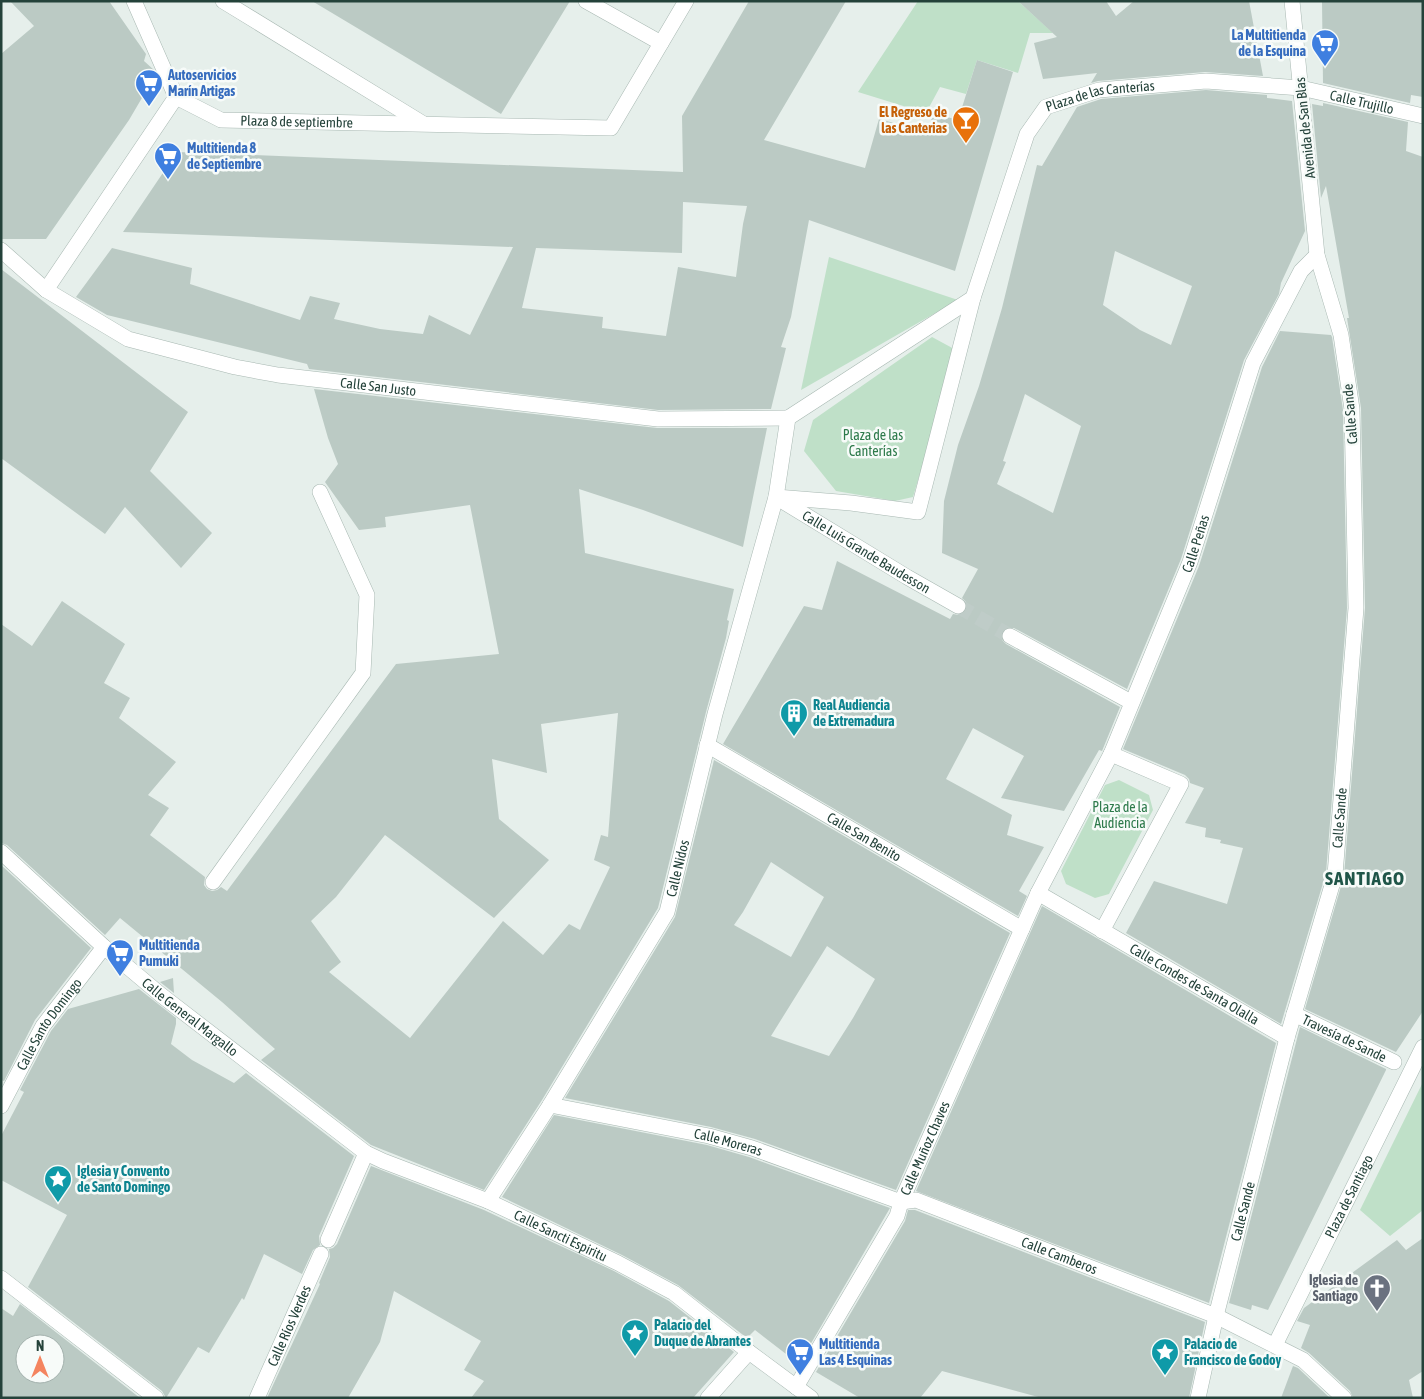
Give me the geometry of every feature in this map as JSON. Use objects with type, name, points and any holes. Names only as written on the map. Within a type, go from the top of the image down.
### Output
[{"type":"street","points":[[46,290],[176,97],[134,1]]},
{"type":"street","points":[[223,1],[424,124]]},
{"type":"street","points":[[586,1],[661,43],[686,1]]},
{"type":"street","name":"Avenida de San Blas","points":[[1292,1],[1317,255],[1341,335]]},
{"type":"street","name":"Plaza 8 de septiembre","points":[[176,97],[221,120],[611,128],[661,43]]},
{"type":"street","name":"Plaza de las Canterías","points":[[776,497],[851,503],[918,512],[974,298],[1027,134],[1046,107],[1099,90],[1206,81],[1301,88]]},
{"type":"street","name":"Calle Trujillo","points":[[1301,88],[1423,116]]},
{"type":"street","name":"Calle San Justo","points":[[1,250],[46,290],[128,339],[235,366],[278,375],[658,419],[788,418]]},
{"type":"street","name":"Calle Peñas","points":[[1037,896],[1111,754],[1190,562],[1253,363],[1301,271],[1317,255]]},
{"type":"street","points":[[776,497],[788,418],[974,298]]},
{"type":"street","name":"Calle Sande","points":[[1198,1398],[1216,1316],[1287,1038],[1336,875],[1356,608],[1352,409],[1341,335]]},
{"type":"street","points":[[213,882],[363,673],[367,595],[320,492]]},
{"type":"street","name":"Calle Luis Grande Baudesson","points":[[776,497],[958,606]]},
{"type":"street","name":"Calle Nidos","points":[[488,1201],[550,1105],[668,912],[715,714],[776,497]]},
{"type":"street","points":[[1010,636],[1131,702]]},
{"type":"street","name":"Calle San Benito","points":[[707,745],[1022,929]]},
{"type":"street","points":[[1037,896],[1102,931],[1181,784],[1111,754]]},
{"type":"street","name":"Calle General Margallo","points":[[1,852],[104,947],[161,995],[366,1153]]},
{"type":"street","name":"Calle Muñoz Chaves","points":[[796,1387],[897,1216],[901,1202],[1037,896]]},
{"type":"street","name":"Calle Condes de Santa Olalla","points":[[1102,931],[1287,1038]]},
{"type":"street","name":"Calle Santo Domingo","points":[[2,1100],[43,1026],[104,947]]},
{"type":"street","name":"Travesía de Sande","points":[[1294,1014],[1394,1062]]},
{"type":"street","name":"Plaza de Santiago","points":[[1275,1345],[1423,1047]]},
{"type":"street","name":"Calle Moreras","points":[[550,1105],[710,1136],[752,1148],[901,1202]]},
{"type":"street","name":"Calle Sancti Espiritu","points":[[366,1153],[488,1201],[618,1263],[674,1293],[811,1398]]},
{"type":"street","name":"Calle Ríos Verdes","points":[[258,1398],[366,1153]]},
{"type":"street","name":"Calle Camberos","points":[[901,1202],[916,1200],[1216,1316]]},
{"type":"street","points":[[1,1278],[156,1398]]},
{"type":"street","points":[[1216,1316],[1303,1360],[1344,1398]]},
{"type":"street","points":[[708,1398],[745,1349]]},
{"type":"green space","points":[[918,1],[1018,1],[1053,33],[1030,33],[1018,73],[977,60],[966,94],[940,87],[926,113],[858,92]]},
{"type":"green space","points":[[829,257],[958,300],[801,390]]},
{"type":"green space","name":"Plaza de las Canterías","points":[[932,337],[956,350],[913,497],[895,501],[836,491],[804,451],[813,420]]},
{"type":"green space","name":"Plaza de la Audiencia","points":[[1119,780],[1149,795],[1153,810],[1109,894],[1095,898],[1066,884],[1061,871],[1105,785]]},
{"type":"green space","points":[[1423,1082],[1423,1210],[1390,1236],[1360,1210]]},
{"type":"building","points":[[10,1],[109,1],[146,54],[144,61],[156,74],[129,120],[46,239],[1,239],[1,54],[34,26]]},
{"type":"building","points":[[312,1],[570,1],[501,114]]},
{"type":"building","points":[[749,1],[846,1],[764,140],[865,168],[879,119],[928,132],[933,113],[958,120],[977,60],[1013,72],[955,271],[809,220],[791,317],[781,347],[786,348],[771,409],[658,410],[309,369],[307,364],[107,315],[76,297],[112,248],[192,268],[190,284],[300,320],[310,296],[340,303],[334,319],[380,329],[423,334],[429,315],[470,335],[513,247],[123,232],[177,152],[683,172],[682,116]],"holes":[[[683,202],[747,206],[736,277],[678,267],[666,336],[602,328],[603,317],[522,308],[536,248],[682,253]]]},
{"type":"building","points":[[1018,1],[1106,1],[1116,16],[1134,1],[1249,1],[1263,76],[1205,72],[1091,83],[1097,73],[1043,79],[1034,43],[1057,37]]},
{"type":"building","points":[[1322,1],[1423,1],[1423,97],[1411,95],[1410,103],[1323,83]]},
{"type":"building","points":[[1206,90],[1267,95],[1267,98],[1292,101],[1305,231],[1281,283],[1279,294],[1244,360],[1181,559],[1127,689],[1014,628],[1006,628],[1002,632],[1002,640],[1006,644],[1120,707],[1102,751],[1099,750],[1064,811],[1001,798],[1024,756],[973,728],[946,779],[1012,815],[1007,835],[1044,847],[1019,891],[1027,896],[1018,916],[723,744],[804,606],[822,610],[837,561],[950,619],[953,614],[959,615],[966,611],[966,602],[962,598],[978,569],[942,553],[944,501],[958,445],[979,386],[1002,308],[1037,165],[1042,166],[1077,107],[1101,99]],"holes":[[[1115,251],[1192,286],[1171,345],[1140,330],[1103,305]],[[1025,394],[1081,426],[1053,513],[997,484],[1006,462],[1003,461]]]},
{"type":"building","points":[[1323,103],[1408,122],[1406,151],[1423,157],[1423,1011],[1396,1052],[1305,1009],[1344,876],[1365,608],[1361,408],[1347,318],[1349,318],[1326,186],[1321,198],[1312,104],[1323,106]]},
{"type":"building","points":[[1,269],[188,412],[150,471],[212,533],[181,568],[125,507],[105,534],[1,458]]},
{"type":"building","points":[[1280,331],[1331,335],[1332,337],[1343,410],[1347,608],[1326,873],[1281,1024],[1126,933],[1154,881],[1227,904],[1243,848],[1220,843],[1221,840],[1205,837],[1206,828],[1185,823],[1204,788],[1190,783],[1185,775],[1123,749],[1199,566],[1262,367]]},
{"type":"building","points":[[314,389],[657,428],[767,428],[743,547],[643,510],[579,489],[585,553],[734,589],[727,620],[729,621],[726,638],[658,908],[542,1100],[484,1190],[371,1145],[261,1060],[275,1049],[222,1002],[120,918],[105,935],[7,845],[1,843],[1,624],[32,646],[62,601],[125,644],[104,683],[130,698],[119,718],[176,762],[148,795],[169,808],[150,835],[205,877],[204,885],[212,891],[221,887],[227,891],[396,664],[499,654],[470,505],[385,517],[386,527],[359,530],[325,482],[338,464],[328,438]],"holes":[[[618,713],[608,837],[601,835],[594,860],[610,867],[580,930],[569,924],[543,955],[503,921],[410,1038],[329,972],[341,962],[311,921],[336,897],[385,835],[494,918],[549,860],[499,819],[492,759],[547,773],[541,724]]]},
{"type":"building","points":[[714,760],[1010,933],[896,1190],[755,1139],[711,1127],[565,1098],[675,917]],"holes":[[[771,862],[824,897],[791,957],[734,925]],[[827,946],[875,979],[829,1056],[771,1036]]]},
{"type":"building","points":[[1,865],[91,948],[35,1020],[4,1081],[1,1080]]},
{"type":"building","points":[[1042,906],[1276,1043],[1209,1303],[916,1191]]},
{"type":"building","points":[[173,978],[174,993],[160,982]]},
{"type":"building","points":[[139,989],[176,1018],[171,1044],[192,1060],[234,1083],[246,1073],[354,1156],[319,1236],[320,1245],[313,1250],[302,1274],[264,1254],[244,1300],[242,1298],[209,1353],[198,1347],[166,1398],[162,1391],[28,1287],[67,1215],[1,1180],[1,1136],[24,1092],[20,1090],[51,1031],[68,1009]]},
{"type":"building","points":[[1300,1027],[1386,1070],[1268,1310],[1252,1305],[1251,1310],[1229,1303]]},
{"type":"building","points":[[554,1115],[707,1145],[749,1157],[890,1208],[799,1364],[755,1330],[747,1338],[678,1285],[622,1255],[502,1197]]},
{"type":"building","points":[[371,1166],[484,1210],[614,1271],[669,1301],[734,1352],[693,1398],[471,1398],[484,1381],[464,1370],[481,1341],[394,1291],[380,1342],[348,1398],[267,1398],[320,1284],[330,1257],[329,1249],[337,1244]]},
{"type":"building","points":[[908,1210],[915,1210],[1205,1322],[1189,1398],[1042,1398],[942,1371],[920,1398],[860,1398],[816,1372],[905,1221]]},
{"type":"building","name":"Iglesia de Santiago","points":[[1423,1238],[1423,1371],[1409,1380],[1413,1398],[1353,1398],[1350,1391],[1309,1353],[1301,1348],[1310,1325],[1297,1321],[1304,1308],[1397,1240],[1406,1250]]},
{"type":"building","points":[[20,1304],[58,1334],[15,1334],[15,1384],[65,1384],[65,1339],[140,1398],[1,1398],[1,1308],[13,1316]]},
{"type":"building","points":[[1293,1366],[1298,1368],[1330,1398],[1281,1398]]},
{"type":"tunnel","points":[[958,606],[1010,636]]},
{"type":"place","name":"La Multitienda de la Esquina","points":[[1325,67]]},
{"type":"place","name":"Autoservicios Marín Artigas","points":[[149,107]]},
{"type":"place","name":"El Regreso de las Canterias","points":[[966,144]]},
{"type":"place","name":"Multitienda 8 de Septiembre","points":[[168,180]]},
{"type":"place","name":"Real Audiencia de Extremadura","points":[[794,737]]},
{"type":"place","name":"Multitienda Pumuki","points":[[120,977]]},
{"type":"place","name":"Iglesia y Convento de Santo Domingo","points":[[58,1203]]},
{"type":"place","name":"Iglesia de Santiago","points":[[1377,1312]]},
{"type":"place","name":"Palacio del Duque de Abrantes","points":[[635,1357]]},
{"type":"place","name":"Multitienda Las 4 Esquinas","points":[[800,1376]]},
{"type":"place","name":"Palacio de Francisco de Godoy","points":[[1165,1376]]},
{"type":"district","name":"SANTIAGO","points":[[1365,878]]}]
